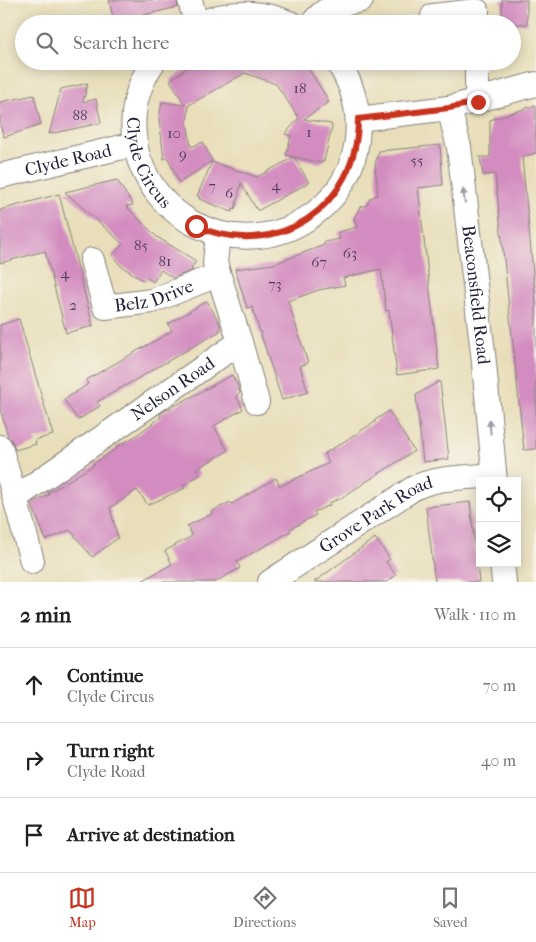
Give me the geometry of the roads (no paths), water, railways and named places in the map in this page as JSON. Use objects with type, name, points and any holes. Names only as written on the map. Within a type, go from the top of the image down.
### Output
[{"type":"street","points":[[190,0],[195,15]]},
{"type":"street","points":[[318,15],[325,10],[362,0]]},
{"type":"street","points":[[444,15],[477,12]]},
{"type":"street","points":[[233,15],[262,15]]},
{"type":"street","name":"Clyde Circus","points":[[149,70],[137,98],[134,121],[135,144],[141,167],[146,177],[167,205],[186,220],[218,234],[241,237],[270,234],[298,225],[317,212],[334,195],[349,170],[357,142],[358,119],[350,84],[343,70]]},
{"type":"street","points":[[477,70],[478,102]]},
{"type":"street","points":[[358,119],[449,108],[478,102],[536,84]]},
{"type":"street","name":"Beaconsfield Road","points":[[449,108],[459,147],[483,353],[494,477]]},
{"type":"street","name":"Clyde Road","points":[[0,176],[135,144]]},
{"type":"street","points":[[218,234],[214,257],[217,275],[240,342],[257,402]]},
{"type":"street","name":"Belz Drive","points":[[92,260],[105,307],[152,301],[217,275]]},
{"type":"street","name":"Nelson Road","points":[[16,498],[240,342]]},
{"type":"street","points":[[0,448],[16,498],[32,561]]},
{"type":"street","name":"Grove Park Road","points":[[270,582],[414,488],[437,480],[476,479]]},
{"type":"street","points":[[502,567],[504,582]]}]
